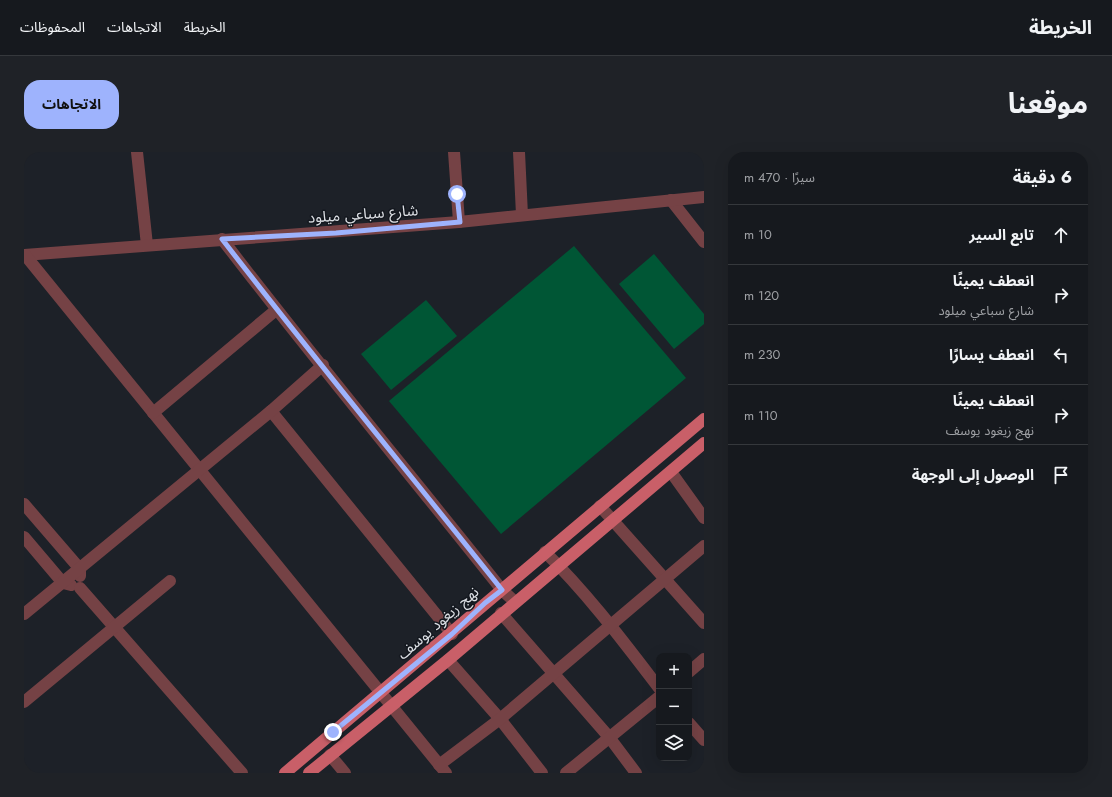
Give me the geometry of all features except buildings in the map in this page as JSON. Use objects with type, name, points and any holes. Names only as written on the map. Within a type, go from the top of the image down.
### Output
[{"type":"main road","name":"نهج زيغود يوسف","points":[[285,773],[452,634],[485,603],[545,552],[704,420]]},
{"type":"main road","points":[[309,773],[448,660],[501,613],[704,443]]},
{"type":"street","points":[[137,152],[147,245]]},
{"type":"street","points":[[454,152],[460,222]]},
{"type":"street","points":[[519,152],[522,215]]},
{"type":"street","name":"شارع سباعي ميلود","points":[[25,255],[222,239],[336,233],[704,197]]},
{"type":"street","points":[[671,200],[704,242]]},
{"type":"street","points":[[222,239],[276,310],[323,366],[502,590],[515,602]]},
{"type":"street","points":[[25,255],[199,471],[381,692],[390,706],[441,770],[704,546]]},
{"type":"street","points":[[153,413],[276,310]]},
{"type":"street","points":[[24,614],[199,471],[323,366]]},
{"type":"street","points":[[271,411],[452,634]]},
{"type":"street","points":[[671,472],[704,518]]},
{"type":"street","points":[[24,504],[80,569],[80,588]]},
{"type":"street","points":[[600,506],[704,623]]},
{"type":"street","points":[[24,538],[63,583],[80,588],[114,629],[242,773]]},
{"type":"street","points":[[545,552],[559,565],[611,626],[656,684]]},
{"type":"street","points":[[24,702],[114,629],[170,581]]},
{"type":"street","points":[[501,613],[552,674],[608,737],[636,773]]},
{"type":"street","points":[[692,669],[704,659]]},
{"type":"street","points":[[448,660],[500,719],[542,773]]},
{"type":"street","points":[[566,773],[608,737],[656,699]]},
{"type":"street","points":[[691,725],[704,740]]},
{"type":"street","points":[[330,755],[345,773]]},
{"type":"green space","points":[[574,246],[686,378],[501,534],[389,401]]},
{"type":"green space","points":[[654,254],[704,314],[704,324],[674,349],[619,284]]},
{"type":"green space","points":[[426,300],[457,336],[391,390],[361,354]]},
{"type":"route","points":[[333,732],[452,634],[485,603],[502,590],[333,378],[276,310],[222,239],[336,233],[460,222],[457,194]]}]
